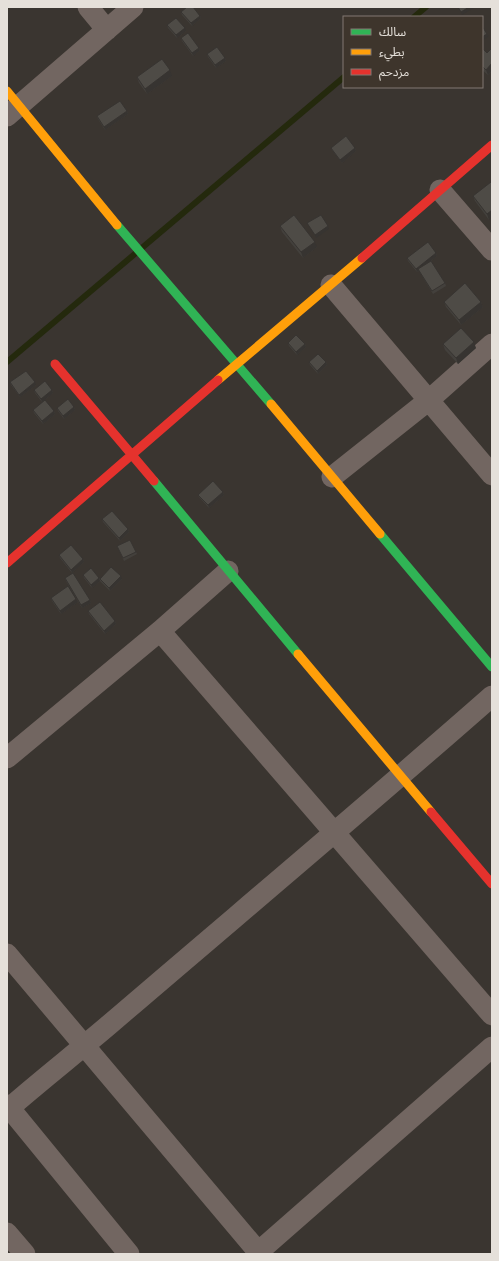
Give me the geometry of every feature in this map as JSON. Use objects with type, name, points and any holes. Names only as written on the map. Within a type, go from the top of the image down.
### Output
[{"type":"street","points":[[88,7],[106,30]]},
{"type":"street","points":[[133,7],[11,104],[237,364],[492,667]]},
{"type":"street","points":[[7,563],[492,146]]},
{"type":"street","points":[[440,190],[492,250]]},
{"type":"street","points":[[331,285],[492,475]]},
{"type":"street","points":[[332,477],[429,400],[492,344]]},
{"type":"street","points":[[55,364],[134,455],[400,777],[492,884]]},
{"type":"street","points":[[7,758],[160,631],[228,570]]},
{"type":"street","points":[[160,631],[492,1015]]},
{"type":"street","points":[[129,1254],[8,1108],[84,1046],[333,832],[400,777],[492,696]]},
{"type":"street","points":[[7,954],[258,1253],[492,1047]]},
{"type":"street","points":[[7,1233],[25,1254]]},
{"type":"building","points":[[187,7],[193,7],[200,16],[191,23],[181,12]]},
{"type":"building","points":[[458,7],[469,7],[461,12]]},
{"type":"building","points":[[176,18],[185,28],[176,35],[167,25]]},
{"type":"building","points":[[483,28],[487,34],[483,36]]},
{"type":"building","points":[[188,33],[199,48],[192,53],[181,38]]},
{"type":"building","points":[[217,47],[225,58],[215,65],[207,54]]},
{"type":"building","points":[[492,48],[492,63],[486,70],[483,67],[483,49],[487,53]]},
{"type":"building","points":[[162,59],[170,70],[145,89],[137,77]]},
{"type":"building","points":[[120,101],[127,111],[104,127],[97,116]]},
{"type":"building","points":[[346,136],[355,148],[340,160],[331,148]]},
{"type":"building","points":[[491,182],[492,210],[487,214],[473,196]]},
{"type":"building","points":[[294,215],[315,242],[301,252],[280,226]]},
{"type":"building","points":[[321,215],[328,226],[315,235],[307,223]]},
{"type":"building","points":[[428,242],[436,253],[416,269],[407,258]]},
{"type":"building","points":[[431,261],[445,283],[432,291],[418,269]]},
{"type":"building","points":[[465,283],[481,302],[459,320],[444,302]]},
{"type":"building","points":[[461,328],[474,342],[456,358],[443,344]]},
{"type":"building","points":[[296,335],[305,344],[296,352],[288,343]]},
{"type":"building","points":[[318,354],[326,362],[317,371],[309,362]]},
{"type":"building","points":[[26,371],[35,382],[19,395],[10,382]]},
{"type":"building","points":[[45,381],[52,390],[41,399],[34,390]]},
{"type":"building","points":[[68,399],[74,407],[63,416],[57,408]]},
{"type":"building","points":[[45,400],[54,411],[42,421],[33,410]]},
{"type":"building","points":[[213,481],[223,492],[208,505],[198,495]]},
{"type":"building","points":[[112,511],[128,529],[119,538],[102,519]]},
{"type":"building","points":[[130,540],[136,552],[123,558],[117,546]]},
{"type":"building","points":[[71,545],[83,559],[71,570],[59,555]]},
{"type":"building","points":[[111,567],[121,576],[109,588],[100,579]]},
{"type":"building","points":[[91,568],[99,578],[91,585],[83,575]]},
{"type":"building","points":[[73,573],[90,600],[81,605],[65,578]]},
{"type":"building","points":[[68,586],[76,599],[60,611],[51,598]]},
{"type":"building","points":[[100,602],[115,621],[104,631],[88,611]]},
{"type":"waterway","points":[[415,16],[426,7]]},
{"type":"waterway","points":[[7,362],[343,78]]},
{"type":"traffic: fast","points":[[117,225],[271,404]]},
{"type":"traffic: fast","points":[[154,481],[298,654]]},
{"type":"traffic: fast","points":[[380,534],[492,667]]},
{"type":"traffic: slow","points":[[7,91],[117,225]]},
{"type":"traffic: slow","points":[[218,380],[362,258]]},
{"type":"traffic: slow","points":[[271,404],[380,534]]},
{"type":"traffic: slow","points":[[298,654],[431,812]]},
{"type":"traffic: jam","points":[[362,258],[492,145]]},
{"type":"traffic: jam","points":[[55,364],[154,481]]},
{"type":"traffic: jam","points":[[7,563],[218,380]]},
{"type":"traffic: jam","points":[[431,812],[492,884]]}]
